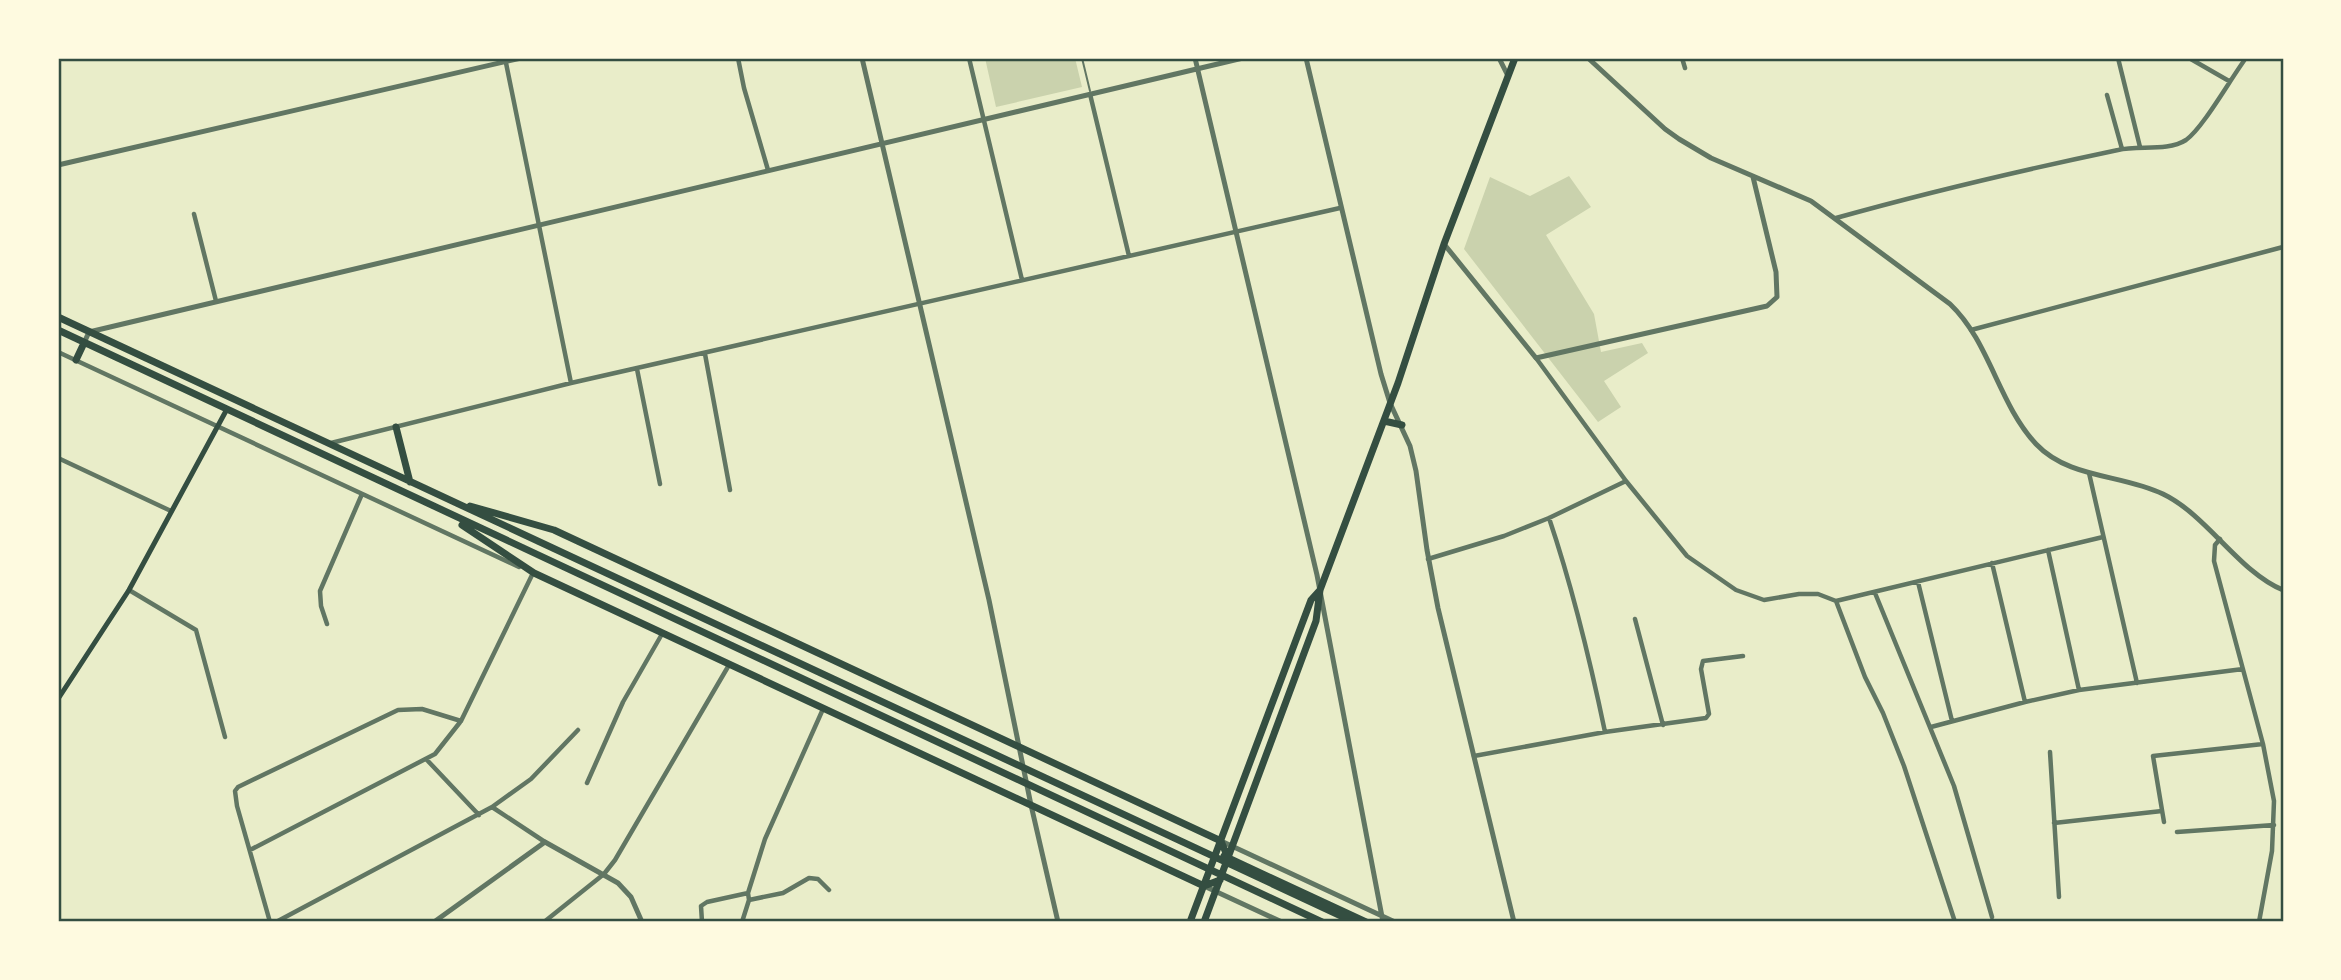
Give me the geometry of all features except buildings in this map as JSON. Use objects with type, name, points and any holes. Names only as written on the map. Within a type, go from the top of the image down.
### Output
[{"type":"highway","points":[[1204,922],[1316,621],[1320,590],[1391,403],[1444,244],[1515,58]]},
{"type":"highway","points":[[58,317],[1354,922]]},
{"type":"highway","points":[[58,330],[1322,922]]},
{"type":"highway","points":[[76,360],[84,343]]},
{"type":"highway","points":[[1384,421],[1402,425]]},
{"type":"highway","points":[[396,427],[410,482]]},
{"type":"highway","points":[[449,500],[554,530],[1221,841],[1228,858]]},
{"type":"highway","points":[[444,512],[534,573],[1204,886],[1220,880]]},
{"type":"highway","points":[[1190,922],[1311,600],[1320,590]]},
{"type":"highway","points":[[1217,852],[1366,922]]},
{"type":"highway","points":[[1208,874],[1311,922]]},
{"type":"main road","points":[[58,699],[129,590],[227,409]]},
{"type":"street","points":[[58,165],[506,59],[521,58]]},
{"type":"street","points":[[738,58],[768,170]]},
{"type":"street","points":[[862,58],[989,600],[1058,922]]},
{"type":"street","points":[[970,58],[1022,280]]},
{"type":"street","points":[[1195,58],[1320,590],[1384,920]]},
{"type":"street","points":[[84,343],[89,332],[1243,58]]},
{"type":"street","points":[[1306,58],[1381,374],[1402,425],[1416,471],[1428,559],[1514,922]]},
{"type":"street","points":[[1499,58],[1508,76]]},
{"type":"street","points":[[1588,58],[1665,129],[1702,153],[1798,194],[1836,218],[1944,298],[1961,314],[1971,330],[2013,412],[2029,436],[2054,458],[2089,473],[2164,494],[2220,539],[2261,578],[2283,590]]},
{"type":"street","points":[[1682,58],[1685,68]]},
{"type":"street","points":[[2118,58],[2140,147]]},
{"type":"street","points":[[2189,58],[2229,81]]},
{"type":"street","points":[[1836,218],[1927,193],[2122,149],[2164,146],[2183,141],[2200,125],[2246,58]]},
{"type":"street","points":[[506,59],[571,383]]},
{"type":"street","points":[[1090,93],[1129,256]]},
{"type":"street","points":[[2107,95],[2122,149]]},
{"type":"street","points":[[1536,358],[1690,325],[1773,303],[1777,297],[1777,282],[1753,177]]},
{"type":"street","points":[[324,456],[330,443],[571,383],[1340,208]]},
{"type":"street","points":[[194,214],[216,301]]},
{"type":"street","points":[[1444,244],[1536,358],[1626,481],[1687,556],[1736,590],[1764,600],[1798,594],[1818,594],[1836,601],[2103,537]]},
{"type":"street","points":[[1971,330],[2283,247]]},
{"type":"street","points":[[58,352],[534,573],[461,721],[445,744],[426,760],[250,850]]},
{"type":"street","points":[[705,354],[730,490]]},
{"type":"street","points":[[637,369],[660,484]]},
{"type":"street","points":[[58,458],[171,512]]},
{"type":"street","points":[[2089,473],[2137,683]]},
{"type":"street","points":[[1428,559],[1504,536],[1626,481]]},
{"type":"street","points":[[327,624],[321,606],[320,591],[362,494]]},
{"type":"street","points":[[1549,518],[1570,580],[1605,732]]},
{"type":"street","points":[[2220,539],[2215,545],[2214,561],[2263,744],[2274,801],[2274,825],[2259,922]]},
{"type":"street","points":[[2048,550],[2080,691]]},
{"type":"street","points":[[1992,563],[2025,702]]},
{"type":"street","points":[[1919,583],[1952,721]]},
{"type":"street","points":[[129,590],[196,629],[225,737]]},
{"type":"street","points":[[1875,593],[1931,727],[1967,826],[1992,917]]},
{"type":"street","points":[[1836,601],[1865,677],[1905,766],[1955,922]]},
{"type":"street","points":[[1634,619],[1663,725]]},
{"type":"street","points":[[587,783],[623,702],[662,633]]},
{"type":"street","points":[[1474,756],[1709,716],[1701,669],[1703,661],[1743,656]]},
{"type":"street","points":[[544,922],[604,874],[624,846],[730,665]]},
{"type":"street","points":[[1931,727],[2025,702],[2080,691],[2243,669]]},
{"type":"street","points":[[270,922],[235,791],[242,784],[398,710],[422,709],[461,721]]},
{"type":"street","points":[[742,922],[765,839],[823,709]]},
{"type":"street","points":[[276,922],[492,807],[531,779],[578,730]]},
{"type":"street","points":[[2164,822],[2153,756],[2263,744]]},
{"type":"street","points":[[2050,752],[2059,897]]},
{"type":"street","points":[[426,760],[479,815]]},
{"type":"street","points":[[492,807],[545,842],[604,874],[625,890],[636,905],[642,922]]},
{"type":"street","points":[[2054,823],[2162,811]]},
{"type":"street","points":[[2177,832],[2274,825]]},
{"type":"street","points":[[1221,841],[1384,920],[1395,922]]},
{"type":"street","points":[[434,922],[545,842]]},
{"type":"street","points":[[749,900],[783,893],[809,878],[818,879],[829,890]]},
{"type":"street","points":[[1204,886],[1282,922]]},
{"type":"street","points":[[702,922],[701,906],[707,902],[748,893]]},
{"type":"lane","points":[[1082,58],[1090,93]]},
{"type":"green space","points":[[985,58],[1075,58],[1082,87],[996,107]]},
{"type":"green space","points":[[1569,176],[1591,207],[1546,235],[1594,314],[1601,352],[1642,343],[1648,353],[1604,381],[1621,407],[1598,422],[1464,249],[1490,177],[1530,196]]}]
